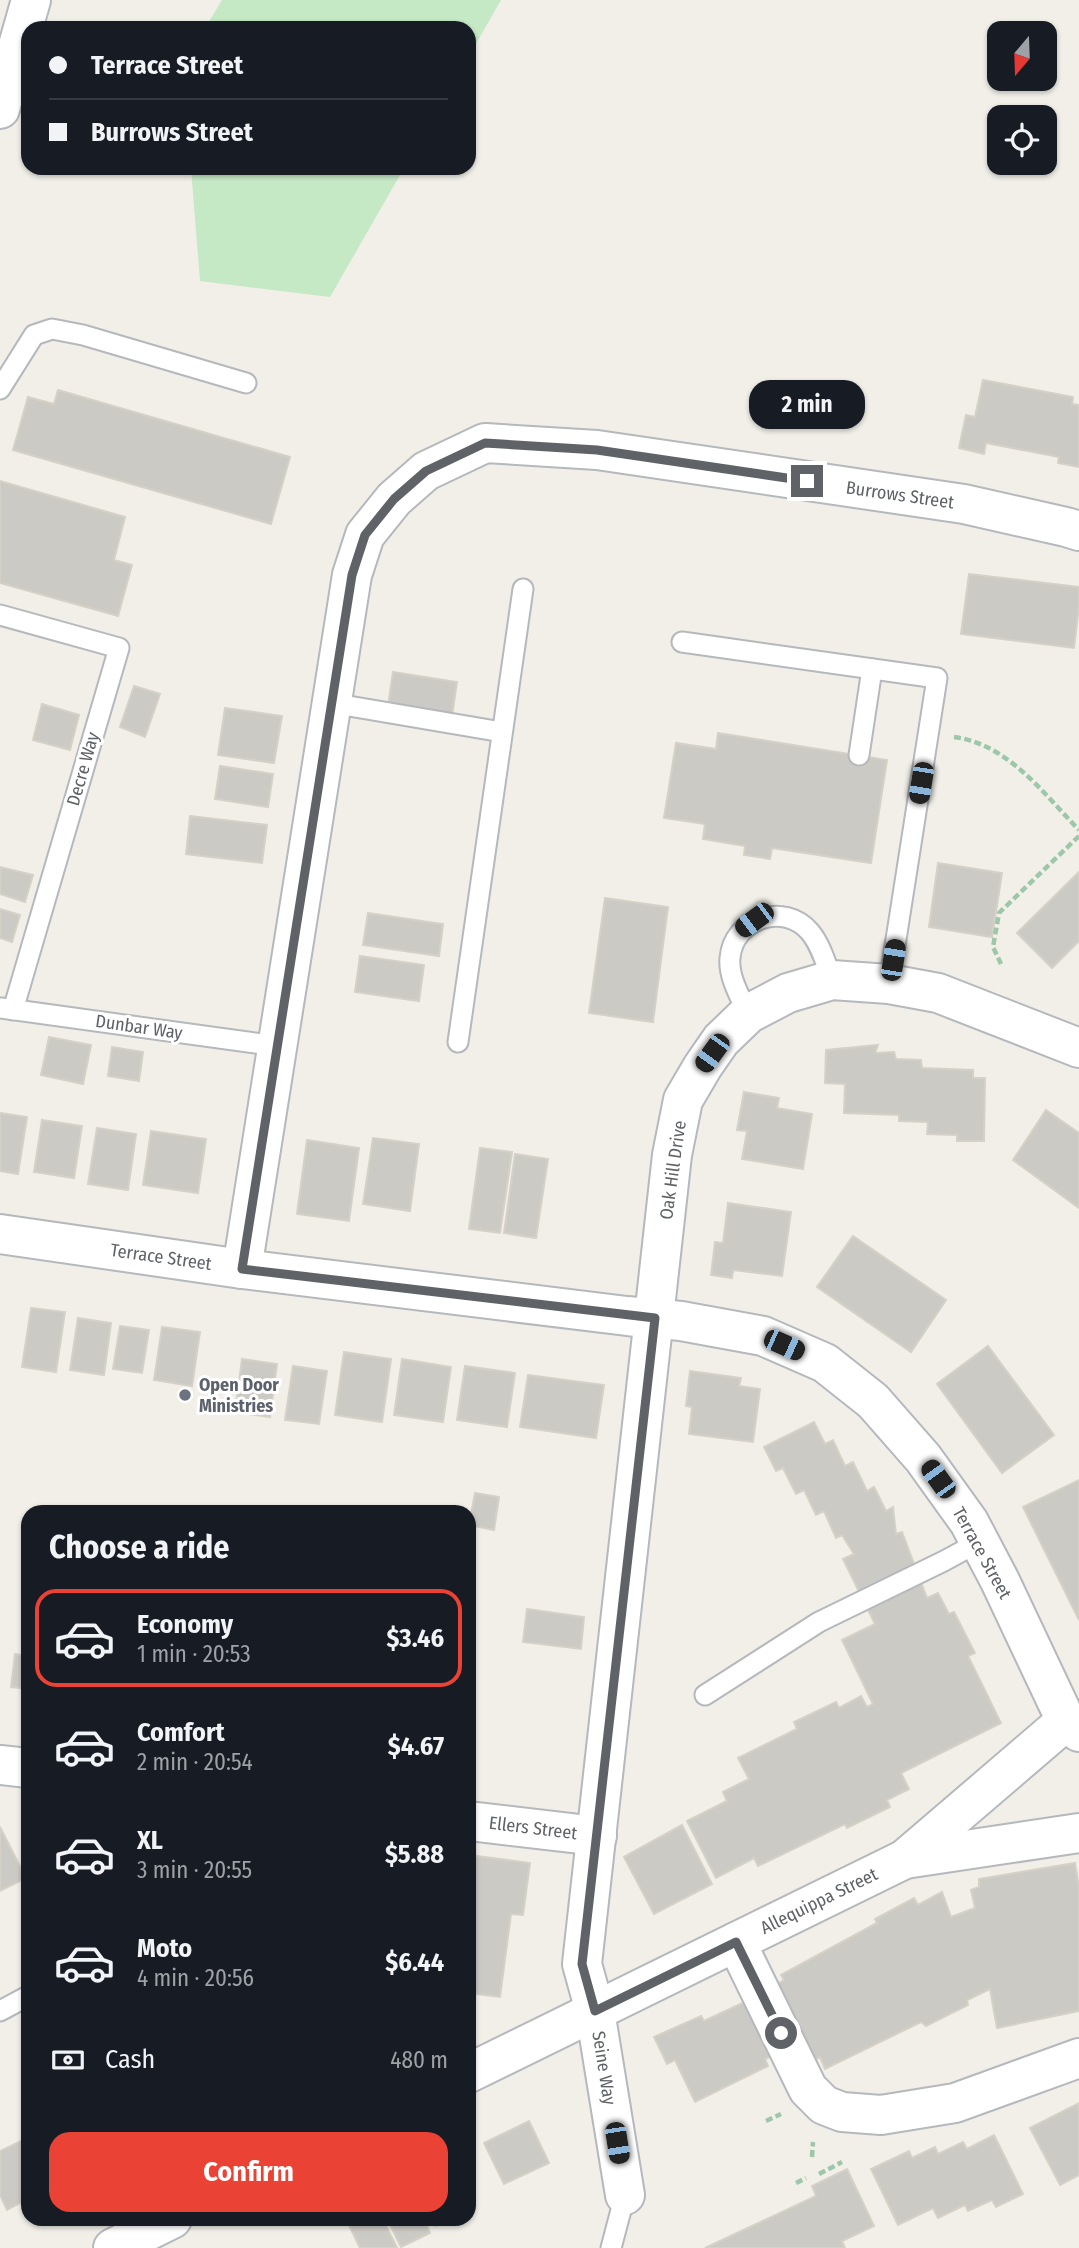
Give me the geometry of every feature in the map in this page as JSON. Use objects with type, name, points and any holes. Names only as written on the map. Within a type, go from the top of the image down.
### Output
[{"type":"street","points":[[25,21],[31,0]]},
{"type":"street","points":[[0,109],[21,35]]},
{"type":"street","name":"Burrows Street","points":[[242,1269],[352,575],[365,535],[394,499],[426,471],[485,443],[597,450],[964,504],[1079,531]]},
{"type":"street","name":"Oak Hill Drive","points":[[597,1836],[672,1154],[683,1100],[703,1066],[721,1040],[748,1014],[788,993],[832,980],[889,984],[938,993],[1079,1048]]},
{"type":"street","name":"Terrace Street","points":[[0,1234],[242,1269],[655,1318],[763,1336],[825,1363],[873,1401],[923,1458],[969,1522],[1072,1727]]},
{"type":"street","name":"Allequippa Street","points":[[476,2070],[905,1858],[1072,1727]]},
{"type":"street","points":[[0,1765],[21,1767]]},
{"type":"street","name":"Ellers Street","points":[[476,1822],[597,1836]]},
{"type":"street","name":"Allequippa Street","points":[[905,1858],[1079,1833]]},
{"type":"street","name":"Seine Way","points":[[597,1836],[582,1964],[595,2011],[625,2195]]},
{"type":"street","points":[[736,1942],[808,2089],[824,2105],[842,2112],[881,2115],[956,2103],[1079,2058]]},
{"type":"street","points":[[113,2248],[158,2226]]},
{"type":"lane","points":[[0,389],[34,334],[52,329],[246,383]]},
{"type":"lane","points":[[458,1042],[523,589]]},
{"type":"lane","name":"Decre Way","points":[[0,615],[119,648],[6,1008]]},
{"type":"lane","points":[[682,642],[937,678],[889,984]]},
{"type":"lane","points":[[859,755],[872,669]]},
{"type":"lane","points":[[331,704],[502,732]]},
{"type":"lane","points":[[748,1014],[732,977],[729,960],[732,944],[741,930],[754,920],[783,916],[797,921],[808,930],[816,942],[832,980]]},
{"type":"lane","name":"Dunbar Way","points":[[6,1008],[277,1046]]},
{"type":"lane","points":[[705,1695],[819,1622],[979,1542]]},
{"type":"lane","points":[[0,2011],[21,2000]]},
{"type":"lane","name":"Seine Way","points":[[611,2248],[625,2195]]},
{"type":"path","points":[[950,736],[970,739],[1009,759],[1079,830]]},
{"type":"path","points":[[1001,964],[993,947],[999,913],[1079,836]]},
{"type":"path","points":[[811,2157],[813,2141]]},
{"type":"path","points":[[819,2174],[842,2162]]},
{"type":"path","points":[[796,2183],[806,2178]]},
{"type":"green space","points":[[222,0],[501,0],[476,44],[476,21],[209,21]]},
{"type":"green space","points":[[192,175],[400,175],[330,297],[200,281]]},
{"type":"building","points":[[983,380],[1073,397],[1072,404],[1079,405],[1079,467],[1058,463],[1059,457],[986,443],[984,454],[959,448],[966,415],[975,417]]},
{"type":"building","points":[[58,390],[290,457],[271,524],[13,450],[28,397],[54,404]]},
{"type":"building","points":[[0,481],[125,517],[114,560],[132,565],[118,616],[0,583]]},
{"type":"building","points":[[969,574],[1079,587],[1074,648],[961,634]]},
{"type":"building","points":[[393,672],[457,682],[452,716],[388,706]]},
{"type":"building","points":[[134,686],[160,694],[145,737],[120,727]]},
{"type":"building","points":[[42,704],[79,715],[70,750],[33,740]]},
{"type":"building","points":[[225,708],[282,716],[274,763],[218,755]]},
{"type":"building","points":[[718,733],[887,760],[871,863],[772,848],[770,859],[744,855],[745,846],[703,839],[705,824],[664,818],[676,743],[716,749]]},
{"type":"building","points":[[220,766],[273,774],[268,807],[215,799]]},
{"type":"building","points":[[190,816],[267,825],[262,863],[186,854]]},
{"type":"building","points":[[938,863],[1002,873],[992,937],[929,927]]},
{"type":"building","points":[[0,867],[33,875],[25,902],[0,894]]},
{"type":"building","points":[[1079,872],[1079,941],[1052,968],[1017,933]]},
{"type":"building","points":[[605,898],[668,907],[653,1022],[589,1013]]},
{"type":"building","points":[[0,909],[20,915],[12,942],[0,938]]},
{"type":"building","points":[[368,913],[443,924],[439,956],[363,945]]},
{"type":"building","points":[[360,956],[424,965],[419,1001],[355,992]]},
{"type":"building","points":[[49,1037],[91,1045],[83,1084],[41,1075]]},
{"type":"building","points":[[878,1045],[875,1053],[894,1052],[896,1059],[921,1060],[922,1068],[973,1070],[973,1078],[985,1078],[984,1141],[957,1141],[957,1135],[927,1134],[928,1122],[899,1121],[899,1115],[844,1113],[845,1084],[825,1083],[826,1050]]},
{"type":"building","points":[[112,1047],[143,1052],[139,1081],[108,1076]]},
{"type":"building","points":[[744,1092],[779,1098],[777,1108],[812,1114],[803,1169],[742,1159],[747,1131],[737,1130]]},
{"type":"building","points":[[1046,1110],[1079,1133],[1079,1208],[1013,1160]]},
{"type":"building","points":[[0,1113],[27,1117],[18,1174],[0,1171]]},
{"type":"building","points":[[42,1120],[82,1126],[74,1178],[34,1172]]},
{"type":"building","points":[[97,1128],[136,1134],[128,1190],[88,1184]]},
{"type":"building","points":[[151,1131],[206,1139],[198,1193],[143,1185]]},
{"type":"building","points":[[373,1138],[419,1144],[410,1211],[363,1204]]},
{"type":"building","points":[[307,1140],[359,1148],[349,1221],[297,1214]]},
{"type":"building","points":[[480,1148],[512,1152],[500,1233],[469,1229]]},
{"type":"building","points":[[515,1154],[548,1159],[536,1238],[504,1233]]},
{"type":"building","points":[[728,1203],[791,1212],[782,1276],[733,1270],[732,1278],[711,1275],[715,1242],[723,1243]]},
{"type":"building","points":[[853,1236],[946,1300],[911,1352],[817,1287]]},
{"type":"building","points":[[31,1308],[65,1312],[56,1372],[22,1367]]},
{"type":"building","points":[[78,1318],[111,1323],[104,1375],[70,1370]]},
{"type":"building","points":[[120,1326],[149,1330],[142,1373],[113,1369]]},
{"type":"building","points":[[162,1327],[200,1332],[192,1386],[154,1380]]},
{"type":"building","points":[[988,1346],[1054,1435],[1002,1473],[937,1384]]},
{"type":"building","points":[[344,1352],[391,1359],[382,1422],[335,1415]]},
{"type":"building","points":[[242,1359],[277,1364],[270,1417],[235,1412]]},
{"type":"building","points":[[402,1359],[451,1367],[443,1422],[394,1415]]},
{"type":"building","points":[[293,1366],[327,1371],[319,1424],[285,1420]]},
{"type":"building","points":[[465,1366],[515,1373],[507,1427],[457,1420]]},
{"type":"building","points":[[690,1371],[741,1378],[739,1386],[760,1389],[753,1442],[689,1434],[692,1407],[686,1406]]},
{"type":"building","points":[[528,1375],[604,1385],[596,1438],[520,1427]]},
{"type":"building","points":[[814,1422],[825,1444],[833,1440],[845,1466],[853,1462],[867,1491],[874,1487],[886,1511],[893,1507],[896,1534],[902,1532],[927,1598],[938,1593],[949,1614],[954,1612],[975,1653],[968,1656],[1001,1723],[901,1773],[909,1789],[887,1800],[890,1807],[847,1828],[845,1824],[758,1866],[754,1858],[716,1878],[687,1821],[727,1801],[723,1792],[749,1779],[738,1758],[797,1729],[794,1722],[836,1702],[839,1708],[861,1696],[867,1707],[873,1704],[842,1640],[875,1624],[843,1559],[854,1554],[842,1535],[836,1538],[824,1511],[816,1515],[804,1490],[796,1494],[783,1468],[776,1471],[764,1447]]},
{"type":"building","points":[[1079,1480],[1079,1620],[1023,1507]]},
{"type":"building","points":[[475,1493],[499,1497],[494,1530],[476,1526],[476,1505],[473,1505]]},
{"type":"building","points":[[527,1609],[584,1617],[581,1649],[523,1642]]},
{"type":"building","points":[[15,1654],[21,1655],[21,1688],[11,1687]]},
{"type":"building","points":[[682,1825],[712,1884],[654,1914],[624,1857]]},
{"type":"building","points":[[0,1827],[21,1868],[21,1880],[0,1891]]},
{"type":"building","points":[[476,1856],[530,1863],[523,1915],[511,1914],[500,1997],[476,1994]]},
{"type":"building","points":[[1075,1863],[1079,1887],[1079,2011],[997,2028],[990,1989],[967,2000],[968,2005],[926,2026],[921,2022],[825,2069],[820,2057],[806,2064],[797,2044],[765,2059],[768,2066],[695,2102],[675,2060],[667,2064],[654,2037],[701,2016],[704,2021],[747,2001],[784,1980],[781,1975],[877,1923],[875,1919],[914,1898],[918,1905],[942,1892],[951,1917],[975,1908],[971,1890],[979,1887],[979,1879]]},
{"type":"building","points":[[1079,2103],[1079,2175],[1060,2185],[1030,2128]]},
{"type":"building","points":[[529,2121],[549,2163],[504,2184],[484,2143]]},
{"type":"building","points":[[994,2135],[1023,2194],[996,2207],[992,2200],[968,2211],[965,2205],[938,2218],[933,2208],[898,2225],[871,2169],[909,2151],[912,2158],[935,2147],[938,2154],[963,2142],[967,2149]]},
{"type":"building","points":[[21,2141],[21,2203],[7,2210],[0,2195],[0,2151]]},
{"type":"building","points":[[847,2169],[874,2226],[842,2241],[845,2248],[705,2248],[816,2196],[812,2186]]},
{"type":"building","points":[[349,2226],[386,2226],[397,2248],[360,2248]]},
{"type":"building","points":[[390,2226],[427,2226],[430,2233],[401,2247]]},
{"type":"place","name":"Open Door Ministries","points":[[185,1395]]},
{"type":"route","points":[[781,2033],[736,1942],[595,2011],[582,1964],[655,1318],[627,1317],[242,1269],[352,575],[365,535],[394,499],[426,471],[485,443],[597,450],[807,481]]}]
